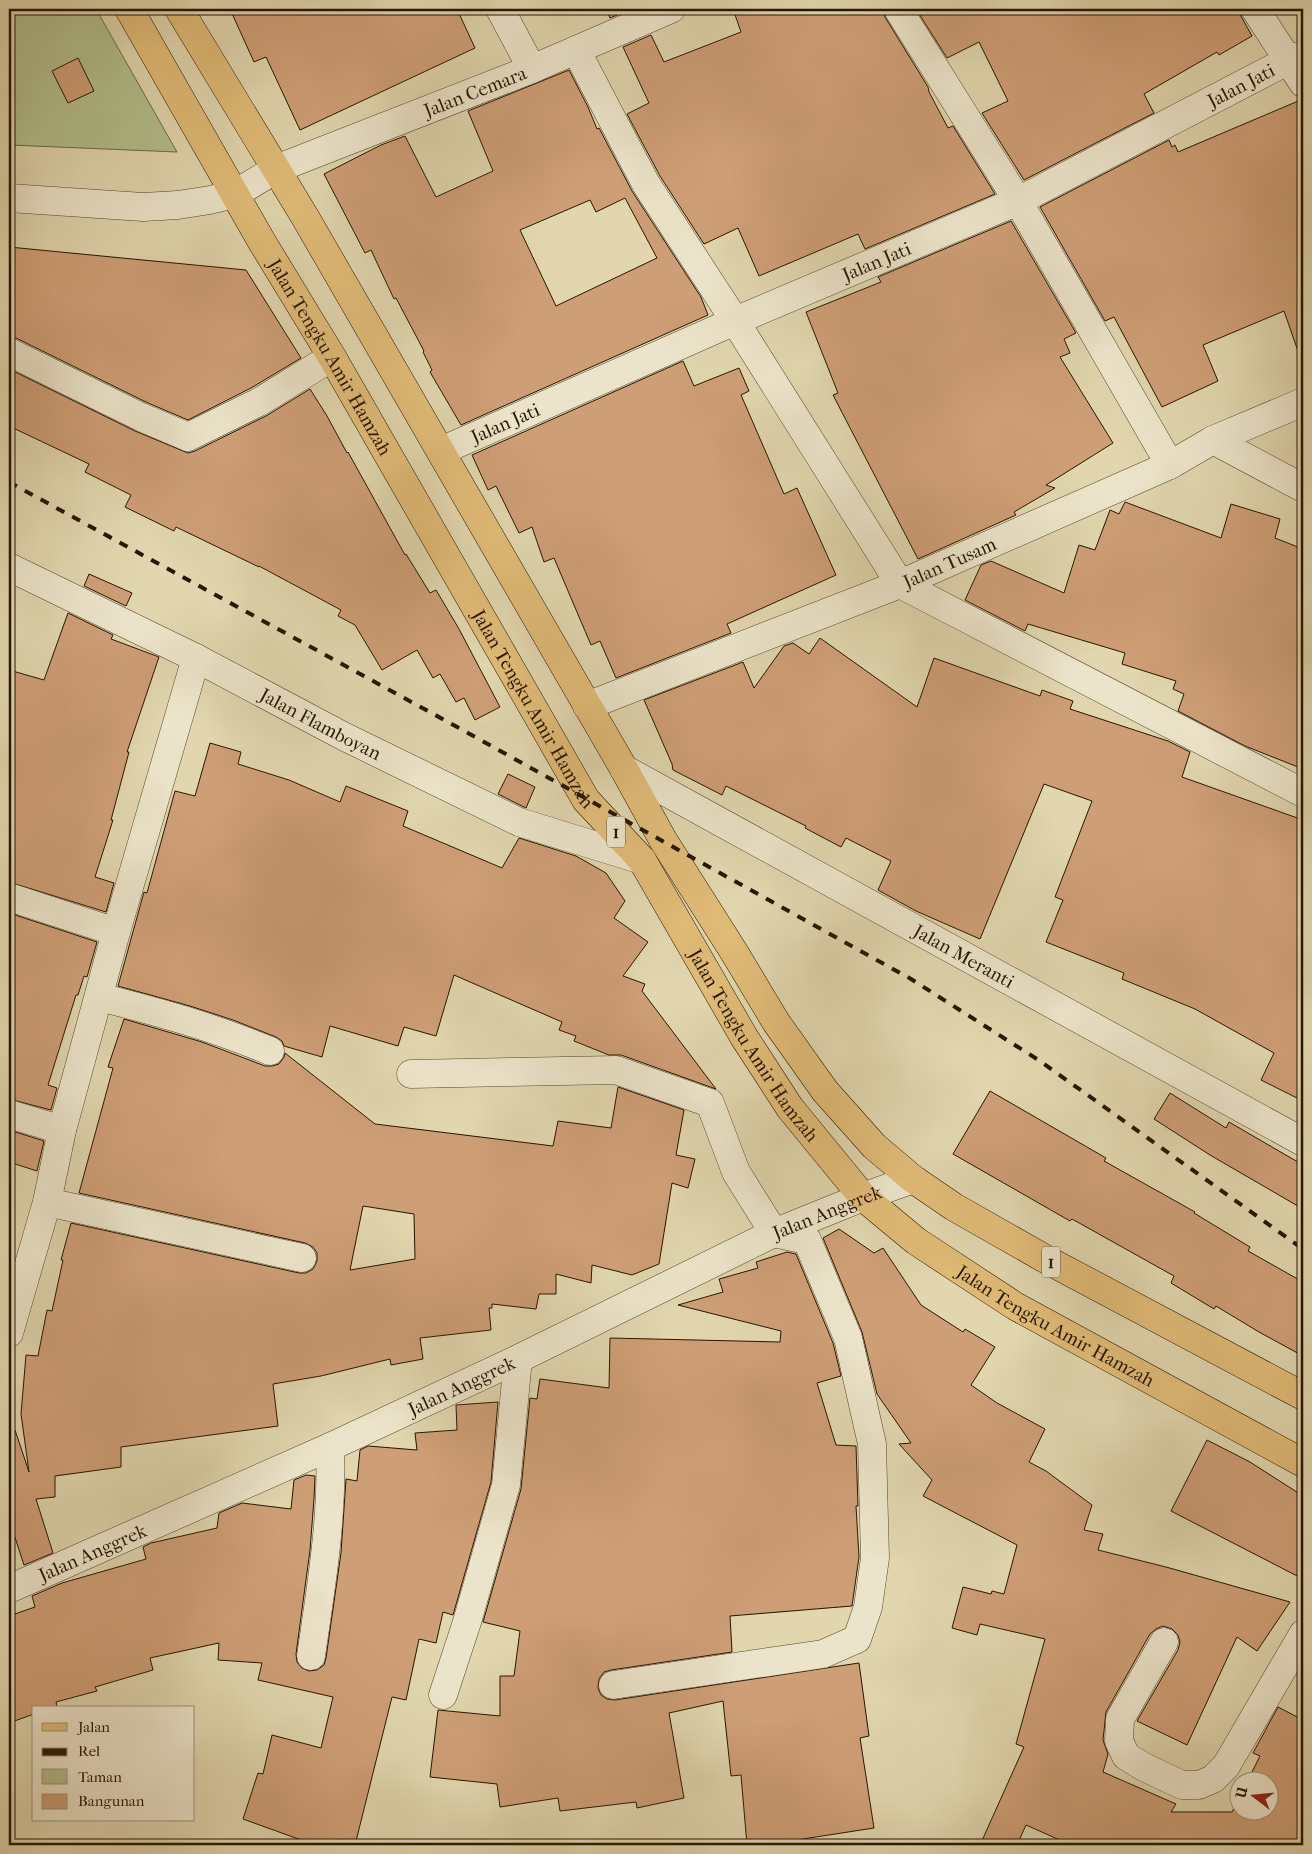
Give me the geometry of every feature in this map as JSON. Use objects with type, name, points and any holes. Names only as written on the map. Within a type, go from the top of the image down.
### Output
[{"type":"main road","name":"Jalan Tengku Amir Hamzah","points":[[129,9],[262,242],[332,356],[586,800],[642,860],[744,1037],[790,1108],[863,1197],[916,1241],[1015,1306],[1303,1462]]},
{"type":"main road","name":"Jalan Tengku Amir Hamzah","points":[[179,9],[276,169],[441,451],[663,840],[776,1022],[831,1098],[874,1146],[913,1179],[954,1207],[1049,1261],[1303,1396]]},
{"type":"street","points":[[500,9],[532,69]]},
{"type":"street","name":"Jalan Cemara","points":[[9,198],[143,207],[186,204],[235,194],[276,169],[532,69],[671,9]]},
{"type":"street","points":[[898,9],[1018,201],[1170,465]]},
{"type":"street","points":[[1255,9],[1296,58],[1303,83]]},
{"type":"street","points":[[576,50],[646,184],[900,584],[1303,793]]},
{"type":"street","name":"Jalan Jati","points":[[441,451],[1018,201],[1296,58]]},
{"type":"street","points":[[9,352],[141,417],[188,437],[259,402],[332,356]]},
{"type":"street","name":"Jalan Tusam","points":[[587,706],[900,584],[1170,465],[1213,440],[1303,402]]},
{"type":"street","points":[[1213,440],[1303,488]]},
{"type":"street","name":"Jalan Flamboyan","points":[[9,568],[196,658],[343,736],[519,822],[642,860]]},
{"type":"street","points":[[9,1333],[47,1202],[62,1130],[116,932],[196,658]]},
{"type":"street","name":"Jalan Meranti","points":[[624,769],[1303,1142]]},
{"type":"street","points":[[9,897],[116,932]]},
{"type":"street","points":[[99,997],[180,1018],[226,1033],[270,1051]]},
{"type":"street","points":[[411,1074],[616,1070],[710,1104],[736,1172],[774,1233],[807,1240],[848,1338],[872,1444],[875,1558],[868,1607],[857,1639],[823,1654],[613,1685]]},
{"type":"street","points":[[9,1114],[62,1130]]},
{"type":"street","name":"Jalan Anggrek","points":[[9,1589],[330,1447],[518,1359],[774,1233],[913,1179]]},
{"type":"street","points":[[47,1202],[302,1258]]},
{"type":"street","points":[[442,1695],[467,1622],[506,1485],[518,1359]]},
{"type":"street","points":[[312,1656],[324,1567],[331,1485],[330,1447]]},
{"type":"street","points":[[1164,1642],[1120,1719],[1119,1741],[1126,1756],[1144,1767],[1182,1785],[1198,1785],[1213,1779],[1226,1766],[1303,1634]]},
{"type":"green space","points":[[9,9],[96,9],[177,152],[9,145]]},
{"type":"building","points":[[230,9],[457,9],[475,48],[300,130],[266,57],[254,62]]},
{"type":"building","points":[[606,9],[632,9],[610,18]]},
{"type":"building","points":[[733,9],[882,9],[928,87],[948,128],[953,126],[995,194],[865,249],[858,234],[759,276],[738,228],[704,244],[660,176],[627,114],[649,103],[623,47],[651,35],[664,62],[741,32]]},
{"type":"building","points":[[916,9],[1237,9],[1252,36],[1219,55],[1217,52],[1144,94],[1154,113],[1024,180],[982,113],[1008,101],[979,42],[947,58]]},
{"type":"building","points":[[78,58],[94,91],[68,103],[52,71]]},
{"type":"building","points":[[569,70],[597,129],[599,128],[632,191],[701,297],[708,315],[461,425],[430,372],[432,370],[424,351],[396,298],[394,299],[371,250],[365,253],[324,174],[381,145],[405,136],[436,197],[493,171],[468,111]],"holes":[[[625,198],[657,258],[556,306],[520,230],[590,200],[596,212]]]},
{"type":"building","points":[[1303,99],[1303,356],[1300,357],[1284,311],[1203,345],[1218,381],[1162,407],[1114,317],[1105,321],[1040,207],[1169,140],[1172,147],[1175,145],[1178,152]]},
{"type":"building","points":[[1011,221],[1076,333],[1064,339],[1070,353],[1060,357],[1113,443],[1046,485],[1055,488],[1014,512],[1016,515],[918,559],[833,395],[838,393],[806,312],[881,282],[878,277]]},
{"type":"building","points":[[9,247],[246,270],[301,358],[251,388],[188,420],[148,403],[9,336]]},
{"type":"building","points":[[683,361],[694,386],[739,368],[749,391],[741,395],[784,494],[797,488],[836,575],[727,624],[731,633],[616,678],[600,641],[591,645],[554,558],[544,562],[532,527],[519,533],[496,486],[488,490],[472,455]]},
{"type":"building","points":[[9,369],[135,431],[188,453],[266,416],[310,389],[348,452],[405,555],[430,593],[436,590],[500,707],[475,720],[464,698],[456,702],[440,674],[433,678],[417,650],[382,670],[355,625],[338,616],[341,610],[259,566],[176,527],[174,531],[125,507],[131,495],[85,472],[89,464],[9,426]]},
{"type":"building","points":[[1125,502],[1221,538],[1231,504],[1280,519],[1275,538],[1303,549],[1303,769],[1245,746],[1178,711],[1184,694],[1173,689],[1176,681],[1122,664],[1125,653],[1028,624],[1025,631],[965,600],[981,565],[991,561],[1064,593],[1079,545],[1095,550],[1110,510],[1119,514]]},
{"type":"building","points":[[89,574],[132,593],[126,606],[84,586]]},
{"type":"building","points":[[68,613],[113,635],[111,639],[159,657],[127,752],[129,752],[111,820],[113,820],[95,877],[114,883],[106,912],[9,882],[9,670],[44,680]]},
{"type":"building","points":[[820,638],[917,707],[934,658],[1040,696],[1042,690],[1073,701],[1070,709],[1168,741],[1190,752],[1182,777],[1303,820],[1303,1101],[1261,1080],[1274,1053],[1195,1009],[1122,979],[1124,973],[1046,942],[1063,900],[1055,897],[1092,801],[1044,784],[980,939],[916,911],[878,890],[891,861],[846,838],[841,847],[805,828],[806,826],[726,786],[722,795],[673,770],[644,700],[743,662],[754,688],[784,646],[793,643],[809,654]]},
{"type":"building","points":[[210,743],[241,752],[238,764],[289,780],[340,802],[346,786],[408,811],[403,826],[502,868],[519,838],[576,856],[606,873],[625,901],[614,918],[648,942],[623,976],[645,984],[642,991],[716,1089],[621,1055],[609,1055],[574,1041],[576,1036],[559,1030],[562,1022],[454,975],[436,1036],[404,1027],[398,1046],[330,1026],[322,1057],[284,1046],[282,1041],[276,1037],[233,1020],[118,986],[144,892],[147,893],[175,791],[195,796]]},
{"type":"building","points":[[508,774],[535,787],[526,808],[498,794]]},
{"type":"building","points":[[9,913],[97,942],[87,977],[84,976],[78,995],[76,995],[48,1085],[57,1088],[51,1110],[9,1099]]},
{"type":"building","points":[[124,1019],[202,1042],[265,1066],[279,1064],[285,1053],[375,1124],[553,1146],[558,1121],[611,1128],[618,1087],[684,1110],[676,1155],[695,1159],[688,1188],[672,1183],[659,1264],[632,1275],[592,1265],[591,1283],[556,1274],[556,1294],[539,1294],[536,1309],[492,1304],[492,1308],[489,1308],[491,1330],[420,1338],[423,1359],[391,1365],[390,1359],[321,1376],[273,1384],[278,1426],[121,1447],[121,1467],[55,1476],[55,1497],[36,1499],[53,1553],[24,1565],[9,1519],[9,1431],[15,1430],[29,1472],[21,1414],[26,1355],[38,1356],[47,1310],[52,1311],[63,1260],[61,1260],[71,1223],[299,1273],[306,1273],[313,1269],[317,1261],[317,1253],[313,1247],[305,1243],[79,1193],[113,1068],[108,1067]],"holes":[[[363,1206],[414,1214],[415,1259],[350,1270]]]},
{"type":"building","points":[[990,1091],[1106,1158],[1104,1161],[1195,1212],[1250,1247],[1248,1251],[1303,1282],[1303,1356],[1216,1306],[1214,1309],[1171,1283],[1174,1276],[1072,1219],[1070,1221],[953,1154]]},
{"type":"building","points":[[1170,1093],[1226,1128],[1229,1122],[1303,1165],[1303,1209],[1210,1155],[1154,1119]]},
{"type":"building","points":[[9,1130],[44,1141],[37,1171],[9,1162]]},
{"type":"building","points":[[839,1229],[874,1253],[883,1248],[921,1305],[963,1332],[965,1329],[995,1347],[971,1385],[997,1403],[1045,1429],[1029,1462],[1046,1471],[1092,1505],[1084,1530],[1103,1534],[1098,1550],[1290,1602],[1257,1651],[1237,1637],[1187,1745],[1137,1721],[1178,1650],[1180,1642],[1178,1635],[1172,1629],[1163,1626],[1150,1634],[1106,1712],[1103,1740],[1108,1754],[1103,1772],[1176,1804],[1171,1812],[1230,1812],[1230,1822],[1280,1822],[1280,1772],[1252,1772],[1260,1756],[1253,1753],[1278,1707],[1303,1720],[1303,1845],[1071,1845],[1026,1825],[1017,1845],[980,1845],[1024,1747],[1016,1744],[1045,1639],[980,1624],[977,1635],[952,1628],[963,1587],[991,1594],[992,1591],[1004,1594],[1017,1545],[923,1496],[932,1480],[899,1444],[911,1443],[877,1394],[862,1332],[823,1238]]},
{"type":"building","points":[[787,1252],[796,1254],[833,1343],[841,1376],[817,1383],[836,1445],[856,1446],[858,1506],[856,1506],[859,1557],[852,1606],[730,1616],[732,1652],[611,1670],[604,1672],[599,1679],[598,1688],[601,1695],[607,1699],[615,1700],[859,1663],[869,1736],[860,1738],[874,1828],[764,1845],[747,1845],[741,1775],[731,1776],[723,1701],[669,1713],[684,1798],[637,1808],[636,1802],[560,1811],[558,1798],[500,1807],[497,1784],[430,1777],[438,1710],[500,1716],[500,1676],[514,1676],[520,1631],[483,1622],[521,1489],[530,1398],[537,1399],[540,1379],[609,1388],[610,1338],[780,1342],[781,1331],[678,1305],[723,1292],[719,1279],[758,1268],[756,1262]]},
{"type":"building","points":[[498,1402],[491,1482],[453,1615],[443,1612],[436,1643],[419,1639],[406,1700],[392,1697],[355,1845],[315,1845],[243,1819],[258,1773],[263,1774],[272,1735],[321,1748],[333,1697],[258,1680],[262,1663],[218,1660],[219,1643],[150,1658],[153,1670],[95,1687],[97,1691],[56,1702],[57,1706],[32,1706],[32,1715],[9,1723],[9,1616],[35,1607],[32,1596],[62,1583],[146,1559],[143,1547],[151,1543],[217,1528],[219,1513],[242,1503],[291,1509],[294,1480],[306,1475],[315,1476],[314,1499],[310,1550],[296,1654],[297,1662],[302,1668],[309,1671],[317,1670],[324,1665],[326,1658],[341,1553],[346,1479],[357,1481],[360,1450],[368,1446],[417,1450],[415,1433],[457,1430],[456,1405]]},
{"type":"building","points":[[1207,1440],[1250,1462],[1303,1496],[1303,1579],[1171,1511]]},
{"type":"railway","points":[[9,482],[459,728],[911,979],[1040,1061],[1303,1249]]}]
